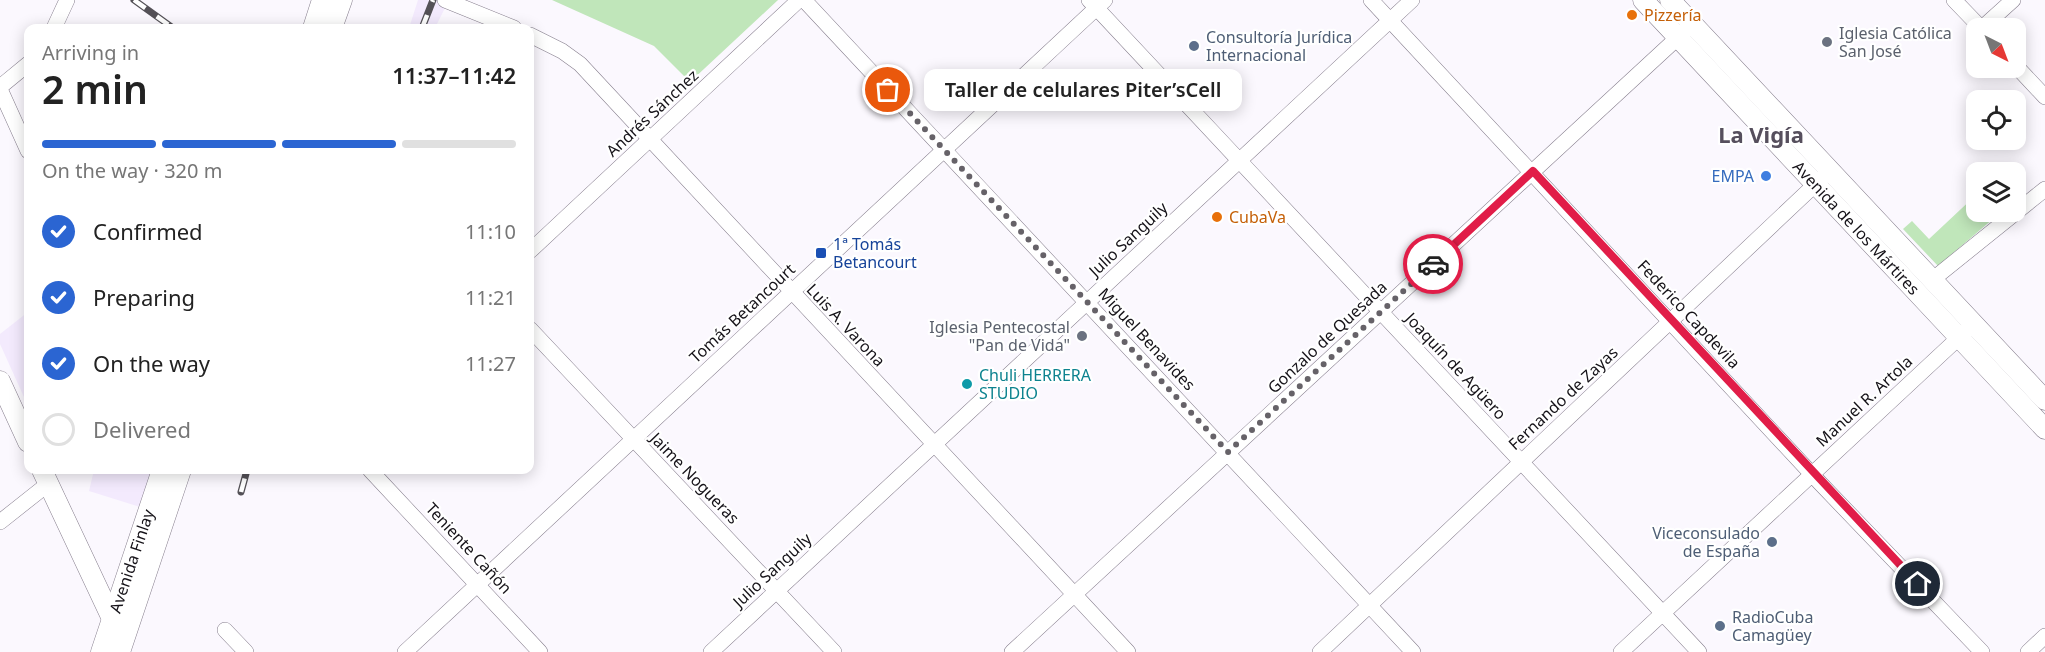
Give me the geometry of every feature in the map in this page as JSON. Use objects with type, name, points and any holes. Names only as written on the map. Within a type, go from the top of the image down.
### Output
[{"type":"main road","points":[[314,24],[322,0]]},
{"type":"main road","points":[[333,24],[342,0]]},
{"type":"main road","name":"Avenida de los Mártires","points":[[1643,0],[1815,184],[1966,331],[2045,400]]},
{"type":"main road","name":"Avenida de los Mártires","points":[[1671,0],[1932,280],[1966,331],[2045,429]]},
{"type":"main road","points":[[0,381],[24,433]]},
{"type":"main road","name":"Avenida Finlay","points":[[101,652],[161,474]]},
{"type":"main road","name":"Avenida Finlay","points":[[121,647],[180,474]]},
{"type":"main road","points":[[45,477],[113,620],[121,647]]},
{"type":"street","points":[[56,24],[67,0]]},
{"type":"street","points":[[445,0],[504,24]]},
{"type":"street","name":"Andrés Sánchez","points":[[534,247],[799,0]]},
{"type":"street","name":"Miguel Benavides","points":[[804,0],[1413,652]]},
{"type":"street","name":"Federico Capdevila","points":[[1371,0],[1533,171],[1812,474],[1982,652]]},
{"type":"street","name":"Julio Sanguily","points":[[711,652],[1412,0]]},
{"type":"street","points":[[1954,0],[1972,18]]},
{"type":"street","points":[[1993,18],[2013,0]]},
{"type":"street","name":"Tomás Betancourt","points":[[405,652],[944,149],[1097,3]]},
{"type":"street","name":"Joaquín de Agüero","points":[[1097,3],[1238,160],[1699,652]]},
{"type":"street","name":"Gonzalo de Quesada","points":[[1012,652],[1692,24]]},
{"type":"street","name":"Luis A. Varona","points":[[534,37],[562,51],[580,64],[1128,652]]},
{"type":"street","points":[[24,67],[0,88],[24,142]]},
{"type":"street","points":[[2026,77],[2045,97]]},
{"type":"street","name":"Fernando de Zayas","points":[[1320,652],[1830,171]]},
{"type":"street","points":[[1932,280],[2045,189]]},
{"type":"street","name":"Manuel R. Artola","points":[[1621,652],[1966,331]]},
{"type":"street","name":"Jaime Nogueras","points":[[534,333],[834,652]]},
{"type":"street","name":"Teniente Cañón","points":[[374,474],[540,652]]},
{"type":"street","points":[[0,522],[45,477]]},
{"type":"street","points":[[225,630],[246,652]]},
{"type":"street","points":[[2028,652],[2045,636]]},
{"type":"shaded area","points":[[418,0],[449,0],[437,24],[410,24]]},
{"type":"shaded area","points":[[24,315],[24,397],[0,344],[0,334]]},
{"type":"shaded area","points":[[93,474],[151,474],[140,507],[89,491]]},
{"type":"green space","points":[[552,0],[778,0],[690,82],[654,46]]},
{"type":"green space","points":[[1966,204],[1966,222],[1989,222],[1938,266],[1903,229],[1912,221],[1929,239]]},
{"type":"railway","points":[[134,0],[167,24]]},
{"type":"railway","points":[[424,24],[433,0]]},
{"type":"railway","points":[[241,492],[246,474]]},
{"type":"way so far","points":[[888,90],[1228,452],[1433,264]]},
{"type":"place","name":"Pizzería","points":[[1632,15]]},
{"type":"place","name":"Iglesia Católica San José","points":[[1827,42]]},
{"type":"place","name":"Consultoría Jurídica Internacional","points":[[1194,46]]},
{"type":"place","name":"Taller de celulares Piter’sCell","points":[[888,90]]},
{"type":"place","name":"EMPA","points":[[1766,176]]},
{"type":"place","name":"CubaVa","points":[[1217,217]]},
{"type":"place","name":"1ª Tomás Betancourt","points":[[821,253]]},
{"type":"place","name":"Iglesia Pentecostal \"Pan de Vida\"","points":[[1082,336]]},
{"type":"place","name":"Chuli HERRERA STUDIO","points":[[967,384]]},
{"type":"place","name":"Viceconsulado de España","points":[[1772,542]]},
{"type":"place","name":"RadioCuba Camagüey","points":[[1720,626]]},
{"type":"district","name":"La Vigía","points":[[1761,134]]},
{"type":"route","points":[[1433,264],[1533,171],[1803,465],[1918,584]]}]
